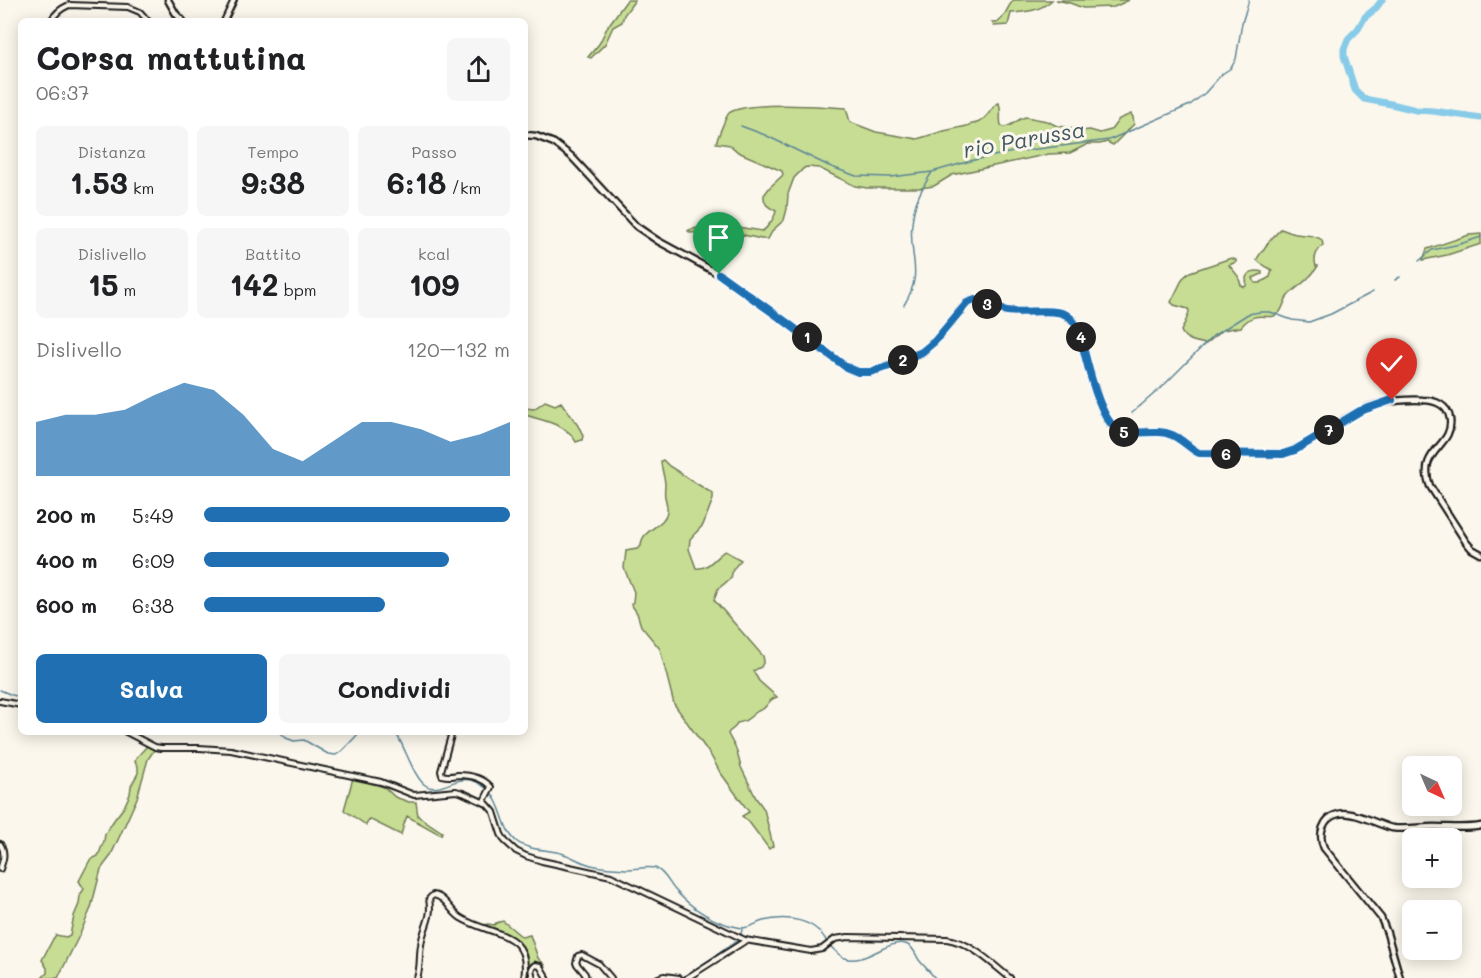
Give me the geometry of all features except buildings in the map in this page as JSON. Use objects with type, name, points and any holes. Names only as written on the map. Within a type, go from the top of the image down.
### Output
[{"type":"main road","points":[[168,0],[180,18]]},
{"type":"main road","points":[[528,135],[554,143],[571,156],[636,226],[658,241],[719,274],[846,367],[858,372],[880,369],[922,352],[935,341],[967,303],[975,300],[1004,310],[1066,314],[1075,322],[1079,331],[1106,419],[1115,428],[1125,432],[1135,434],[1159,432],[1172,435],[1199,453],[1283,454],[1295,450],[1360,411],[1392,400],[1433,400],[1440,403],[1449,415],[1449,430],[1428,462],[1427,477],[1468,545],[1481,554]]},
{"type":"main road","points":[[1400,978],[1387,933],[1380,918],[1324,848],[1321,835],[1325,822],[1340,813],[1348,813],[1400,829],[1481,826]]},
{"type":"street","points":[[225,18],[234,0]]},
{"type":"street","points":[[52,18],[60,9],[69,5],[128,7],[140,12],[145,18]]},
{"type":"street","points":[[0,701],[18,704]]},
{"type":"street","points":[[132,735],[155,747],[231,750],[381,782],[414,795],[456,791],[484,801],[494,813],[505,841],[516,851],[542,861],[611,876],[742,938],[811,951],[825,948],[835,939],[848,937],[956,940],[971,947],[1010,978]]},
{"type":"street","points":[[451,735],[441,771],[442,775],[474,777],[490,785],[484,801]]},
{"type":"street","points":[[0,844],[4,855],[0,869]]},
{"type":"street","points":[[417,978],[420,969],[421,942],[430,913],[429,899],[430,896],[436,895],[461,918],[513,940],[525,959],[524,978]]},
{"type":"street","points":[[687,978],[742,938]]},
{"type":"street","points":[[586,978],[576,963],[578,956],[582,955],[599,964],[611,978]]},
{"type":"street","points":[[533,978],[531,970],[535,965],[540,966],[547,978]]},
{"type":"street","points":[[658,978],[664,976],[679,978]]},
{"type":"green space","points":[[627,0],[635,0],[624,15],[622,22],[613,27],[605,44],[591,58],[588,57],[599,44],[608,26]]},
{"type":"green space","points":[[1014,0],[1052,0],[1038,9],[1011,13],[1008,25],[994,26],[992,22],[997,23],[1000,20]]},
{"type":"green space","points":[[1056,0],[1129,0],[1114,7],[1083,8]]},
{"type":"green space","points":[[999,103],[1001,125],[1004,127],[1026,117],[1080,131],[1090,130],[1100,133],[1111,130],[1119,119],[1131,114],[1134,124],[1113,145],[1107,142],[1088,144],[1070,153],[1049,154],[952,175],[934,186],[920,188],[855,186],[819,168],[807,167],[794,178],[788,194],[784,220],[773,230],[768,239],[717,229],[691,233],[688,231],[711,225],[725,225],[762,231],[776,211],[766,203],[764,195],[783,175],[782,171],[738,152],[730,145],[716,143],[729,113],[738,109],[785,105],[846,108],[850,122],[876,132],[917,139],[980,122]]},
{"type":"green space","points":[[1281,229],[1316,237],[1322,240],[1323,245],[1315,257],[1316,266],[1318,266],[1312,275],[1288,296],[1279,313],[1271,317],[1257,316],[1241,327],[1223,330],[1206,344],[1185,337],[1181,331],[1189,311],[1171,302],[1183,278],[1190,272],[1231,258],[1236,262],[1229,265],[1238,276],[1241,285],[1246,286],[1247,276],[1255,271],[1262,272],[1253,278],[1255,283],[1260,283],[1270,277],[1272,270],[1260,263],[1257,260],[1258,257]]},
{"type":"green space","points":[[1481,234],[1481,244],[1423,260],[1427,249],[1469,235]]},
{"type":"green space","points":[[545,401],[555,405],[561,402],[579,427],[583,436],[582,440],[576,442],[568,431],[556,424],[528,416],[528,408],[534,409]]},
{"type":"green space","points":[[663,460],[713,494],[703,525],[690,539],[689,549],[696,568],[707,565],[725,551],[741,560],[733,569],[731,578],[718,589],[714,600],[763,656],[764,661],[761,667],[753,671],[759,681],[777,697],[746,720],[737,723],[728,734],[736,749],[741,767],[764,809],[773,846],[769,849],[742,816],[749,812],[674,704],[660,649],[641,626],[631,604],[634,592],[624,568],[626,551],[641,546],[648,532],[665,517],[667,508],[661,463]]},
{"type":"green space","points":[[148,745],[155,749],[148,759],[137,798],[129,816],[110,857],[101,869],[91,908],[80,934],[58,978],[42,978],[47,973],[47,968],[42,960],[53,939],[56,935],[66,937],[70,935],[80,895],[84,889],[79,881],[90,860],[98,856],[105,834],[124,807],[138,773],[136,758]]},
{"type":"green space","points":[[353,778],[384,787],[395,797],[416,802],[418,816],[442,832],[441,835],[407,816],[401,835],[369,819],[366,825],[344,810]]},
{"type":"green space","points":[[503,921],[522,937],[530,935],[538,958],[545,965],[542,967],[535,961],[527,967],[522,949],[513,938],[483,925],[494,925]]},
{"type":"waterway","name":"rio Parussa","points":[[741,126],[856,176],[891,177],[932,172],[1013,152],[1109,140],[1190,105],[1231,68],[1236,59],[1242,23],[1249,0]]},
{"type":"waterway","points":[[1382,0],[1365,17],[1348,39],[1344,49],[1344,56],[1355,90],[1364,99],[1416,110],[1481,118]]},
{"type":"waterway","points":[[904,305],[914,283],[911,236],[914,209],[932,172]]},
{"type":"waterway","points":[[1419,261],[1432,250],[1481,237]]},
{"type":"waterway","points":[[1395,280],[1400,277]]},
{"type":"waterway","points":[[1132,413],[1213,336],[1248,314],[1270,312],[1292,320],[1309,322],[1331,314],[1373,292]]},
{"type":"waterway","points":[[0,690],[18,696]]},
{"type":"waterway","points":[[283,735],[294,741],[304,740],[328,754],[336,755],[357,735]]},
{"type":"waterway","points":[[397,735],[417,775],[425,785],[434,788],[469,780],[487,789]]},
{"type":"waterway","points":[[491,793],[511,836],[521,844],[558,852],[600,867],[654,868],[662,873],[688,902],[720,922],[744,928],[772,919],[791,919],[815,928],[827,942]]},
{"type":"waterway","points":[[682,978],[737,941],[742,929]]},
{"type":"waterway","points":[[830,946],[843,957],[853,959],[861,958],[894,944],[908,945],[935,978]]},
{"type":"route","points":[[719,274],[846,367],[858,372],[870,372],[890,366],[922,352],[935,341],[967,303],[975,300],[1004,310],[1066,314],[1075,322],[1079,331],[1106,419],[1115,428],[1125,432],[1135,434],[1159,432],[1172,435],[1199,453],[1283,454],[1295,450],[1360,411],[1392,400]]}]
